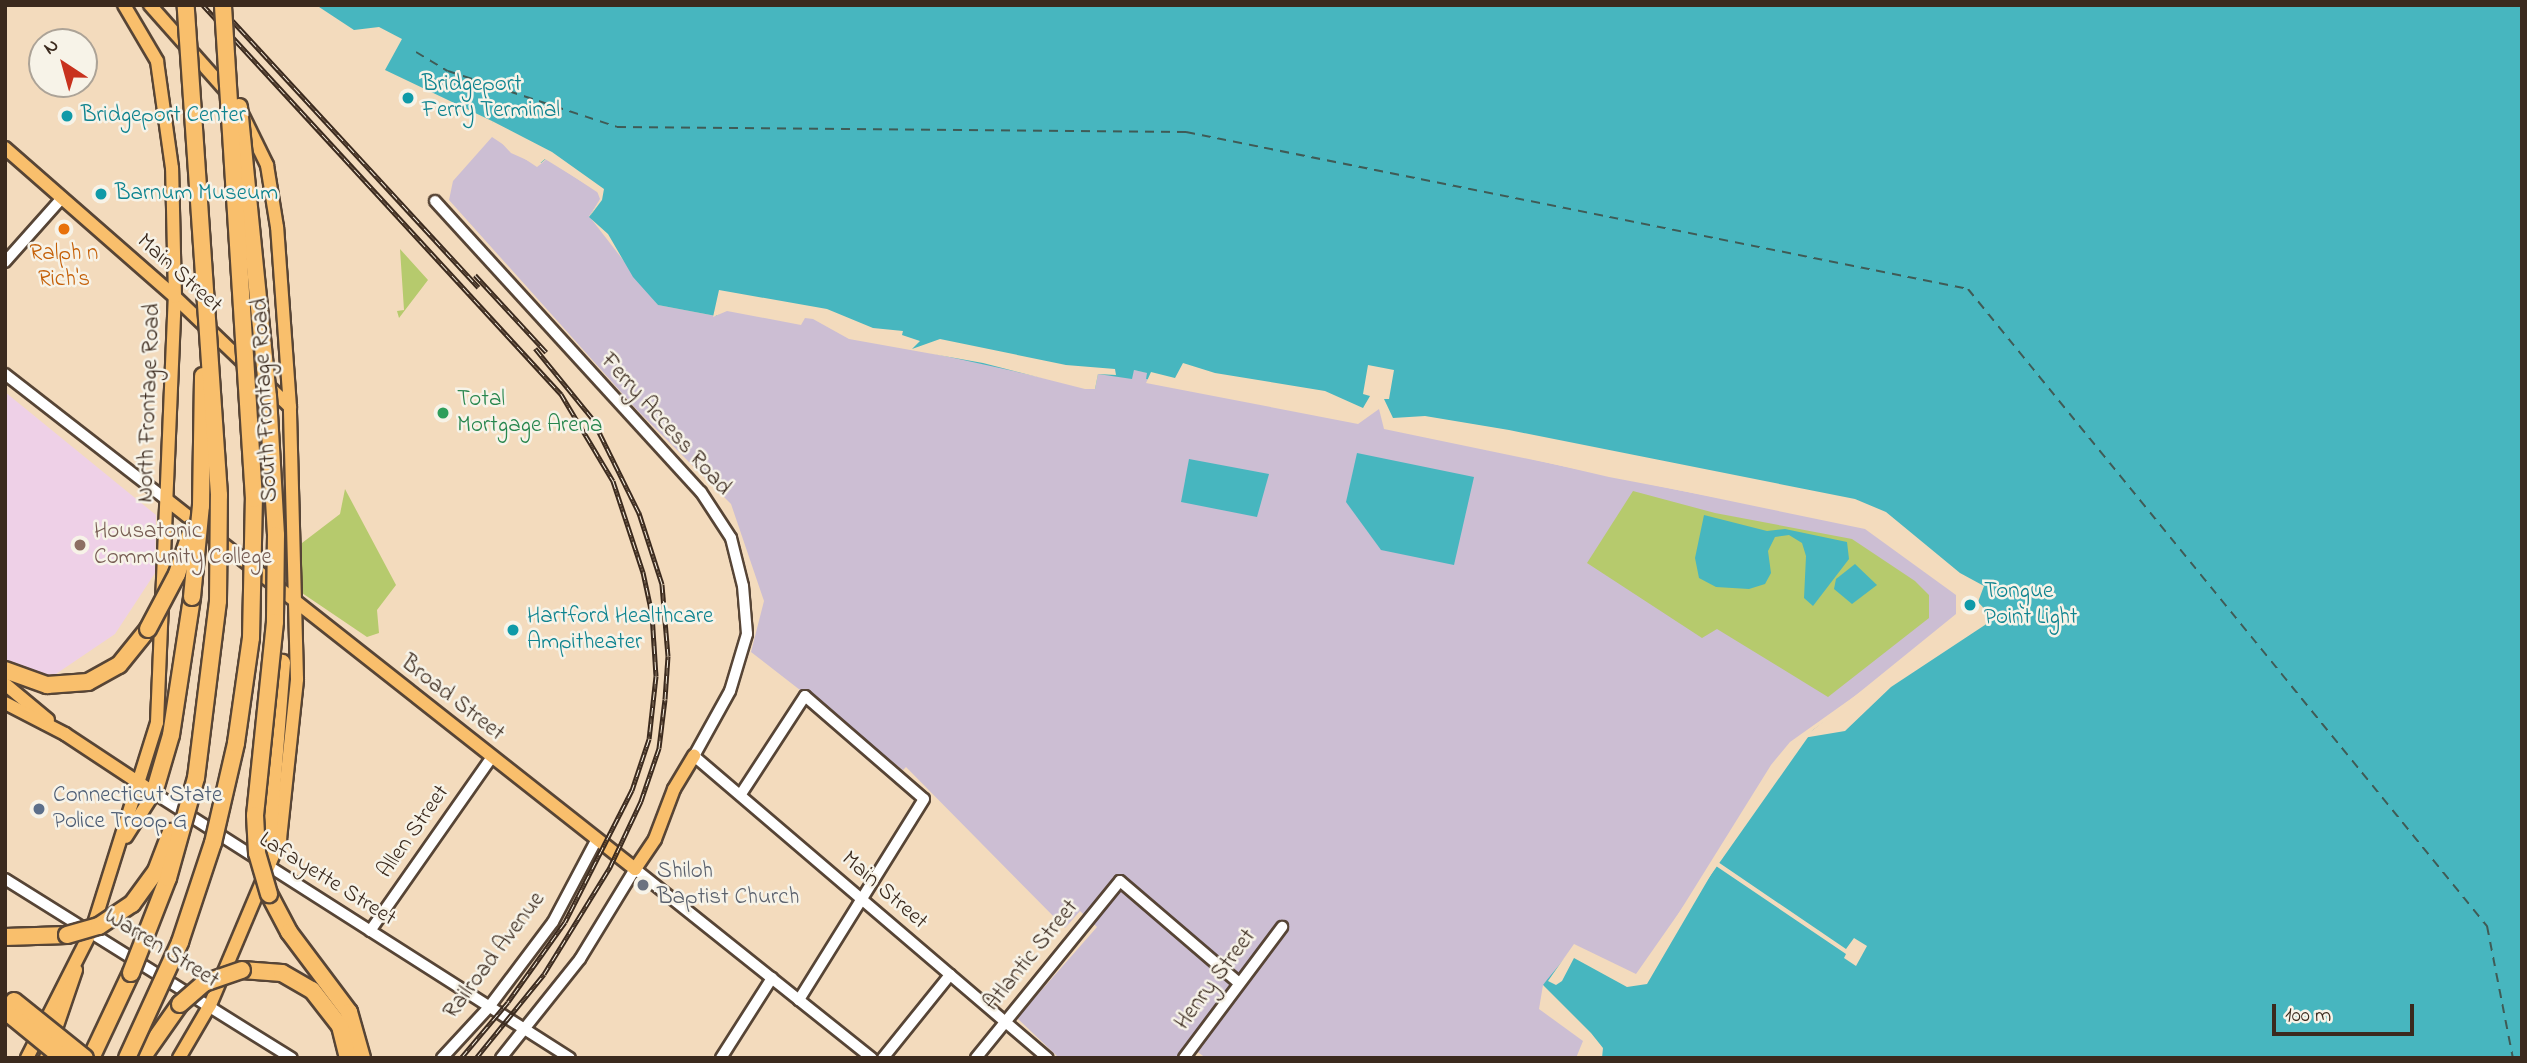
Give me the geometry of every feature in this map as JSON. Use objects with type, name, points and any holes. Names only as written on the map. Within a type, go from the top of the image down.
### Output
[{"type":"highway","points":[[90,1058],[144,943],[178,846],[203,744],[212,674],[219,531],[186,5]]},
{"type":"highway","points":[[224,5],[262,326],[276,535],[282,663],[265,866]]},
{"type":"highway","points":[[127,1058],[180,942],[213,843],[236,743],[251,638],[254,499],[224,5]]},
{"type":"highway","points":[[154,793],[171,735],[192,597],[207,318]]},
{"type":"highway","points":[[5,670],[47,685],[88,682],[119,665],[148,629],[182,561],[201,461]]},
{"type":"highway","points":[[276,535],[275,622],[254,825],[269,894],[289,932],[349,1012],[362,1058]]},
{"type":"highway","points":[[5,937],[67,935],[117,916],[139,896],[156,871],[174,822],[212,674]]},
{"type":"highway","points":[[142,1058],[180,1004],[213,978],[242,970],[282,973],[312,990],[336,1019],[348,1058]]},
{"type":"highway","points":[[8,1005],[64,1058]]},
{"type":"highway","points":[[8,1005],[85,1058]]},
{"type":"main road","name":"South Frontage Road","points":[[150,5],[236,103],[267,165],[277,227],[290,407],[296,601],[292,741],[280,839],[265,866],[210,1005],[179,1058]]},
{"type":"main road","name":"North Frontage Road","points":[[79,956],[92,930],[120,846],[156,722],[167,500],[175,297],[172,168],[163,83],[149,42],[125,6]]},
{"type":"main road","name":"Main Street","points":[[5,148],[175,297],[290,407]]},
{"type":"main road","name":"Broad Street","points":[[167,500],[635,869]]},
{"type":"main road","name":"Lafayette Street","points":[[7,689],[65,734],[154,793]]},
{"type":"main road","name":"Lafayette Street","points":[[5,703],[65,734]]},
{"type":"main road","name":"Ferry Access Road","points":[[635,869],[655,839],[674,789],[694,755]]},
{"type":"main road","name":"North Frontage Road","points":[[120,846],[154,793]]},
{"type":"main road","points":[[27,1058],[79,956]]},
{"type":"main road","points":[[46,1058],[79,956]]},
{"type":"street","points":[[5,262],[62,198]]},
{"type":"street","name":"Ferry Access Road","points":[[435,201],[701,492],[731,538],[743,586],[747,634],[730,691],[694,755]]},
{"type":"street","name":"Broad Street","points":[[5,374],[167,500]]},
{"type":"street","points":[[741,794],[805,696],[924,799],[799,1000]]},
{"type":"street","name":"Main Street","points":[[694,755],[1048,1058]]},
{"type":"street","name":"Allen Street","points":[[370,931],[492,757]]},
{"type":"street","name":"Lafayette Street","points":[[154,793],[570,1058]]},
{"type":"street","name":"Railroad Avenue","points":[[442,1058],[489,1007],[553,922],[597,839]]},
{"type":"street","points":[[501,1058],[580,960],[635,869]]},
{"type":"street","name":"Broad Street","points":[[635,869],[872,1058]]},
{"type":"street","name":"Warren Street","points":[[5,879],[92,930],[292,1058]]},
{"type":"street","name":"Atlantic Street","points":[[976,1058],[1120,881],[1238,982]]},
{"type":"street","name":"Henry Street","points":[[1184,1058],[1238,982],[1282,927]]},
{"type":"street","points":[[883,1058],[950,975]]},
{"type":"street","points":[[720,1058],[772,978]]},
{"type":"shaded area","points":[[492,137],[537,167],[547,159],[603,196],[589,216],[658,305],[716,316],[727,308],[802,314],[1095,388],[1098,374],[1131,378],[1134,370],[1148,373],[1146,379],[1382,406],[1385,425],[1609,477],[1866,526],[1959,593],[1959,615],[1935,639],[1790,742],[1771,765],[1639,977],[1546,981],[1544,985],[1588,1039],[1576,1058],[1206,1058],[1192,1048],[1184,1058],[1059,1058],[1017,1018],[1097,927],[1080,911],[1065,928],[906,767],[903,770],[751,652],[764,601],[731,504],[638,411],[449,200],[453,181]]},
{"type":"shaded area","name":"Housatonic Community College","points":[[5,392],[156,515],[155,573],[115,634],[50,678],[5,663]]},
{"type":"green space","points":[[400,249],[428,280],[399,318],[397,311],[404,310]]},
{"type":"green space","points":[[345,489],[396,585],[377,610],[379,633],[367,637],[302,593],[302,543],[340,514]]},
{"type":"green space","points":[[1633,491],[1715,513],[1852,539],[1915,581],[1929,595],[1929,618],[1828,697],[1717,629],[1702,638],[1587,563]]},
{"type":"water","points":[[316,5],[2522,5],[2522,1058],[1579,1058],[1587,1040],[1569,1029],[1543,985],[1546,981],[1574,947],[1631,979],[1639,977],[1813,730],[1935,639],[1959,615],[1959,593],[1866,526],[1385,425],[1383,409],[1374,405],[1364,417],[1146,379],[1147,373],[1134,370],[1132,379],[1098,374],[1095,389],[872,340],[816,318],[727,308],[716,316],[658,305],[633,277],[608,234],[589,217],[602,198],[600,190],[547,158],[541,163],[501,137],[492,121],[385,70],[402,39],[379,27],[354,30]]},
{"type":"water","points":[[1357,453],[1474,477],[1454,565],[1381,550],[1346,502]]},
{"type":"water","points":[[1189,459],[1269,474],[1257,517],[1181,502]]},
{"type":"water","points":[[1704,515],[1767,531],[1785,529],[1847,542],[1849,559],[1813,606],[1804,598],[1806,556],[1802,543],[1789,535],[1775,537],[1768,551],[1771,573],[1765,584],[1749,589],[1716,587],[1699,578],[1695,558]]},
{"type":"water","points":[[1855,564],[1877,585],[1852,604],[1834,589],[1836,579]]},
{"type":"pier","points":[[492,121],[552,152],[604,189],[602,200],[590,216],[600,199],[597,191],[545,159],[538,165],[511,153],[498,139]]},
{"type":"pier","points":[[719,290],[827,309],[873,328],[903,331],[902,335],[920,341],[912,349],[940,339],[1066,365],[1115,369],[1116,375],[1098,374],[1095,389],[1085,389],[983,363],[849,339],[813,319],[805,318],[801,325],[727,311],[713,317]]},
{"type":"pier","points":[[1183,363],[1215,373],[1325,391],[1363,408],[1370,396],[1363,394],[1368,365],[1394,370],[1389,399],[1384,399],[1393,418],[1425,416],[1509,430],[1855,499],[1886,512],[1960,573],[1984,586],[1978,602],[1994,619],[1891,687],[1845,731],[1803,738],[1956,614],[1956,595],[1865,529],[1384,429],[1379,409],[1358,424],[1146,383],[1151,372],[1175,378]]},
{"type":"pier","points":[[1741,824],[1718,862],[1846,949],[1854,938],[1867,946],[1856,966],[1844,958],[1846,954],[1716,866],[1647,984],[1627,987],[1574,958],[1562,981],[1556,985],[1548,981],[1574,944],[1636,974]]},
{"type":"pier","points":[[1543,985],[1591,1033],[1603,1048],[1602,1058],[1576,1058],[1583,1041],[1539,1009]]},
{"type":"ferry route","points":[[416,52],[448,71],[617,127],[1186,132],[1968,289],[2487,926],[2513,1058]]},
{"type":"railway","points":[[203,5],[561,394],[613,481],[643,572],[652,614],[656,676],[649,739],[632,790],[565,922],[508,1002],[461,1058]]},
{"type":"railway","points":[[218,5],[478,287]]},
{"type":"railway","points":[[475,275],[546,352]]},
{"type":"railway","points":[[476,1058],[544,974],[610,867],[641,801],[659,748],[665,699],[668,656],[662,584],[639,513],[592,418],[535,348]]},
{"type":"place","name":"Bridgeport Ferry Terminal","points":[[408,98]]},
{"type":"place","name":"Bridgeport Center","points":[[67,116]]},
{"type":"place","name":"Barnum Museum","points":[[101,194]]},
{"type":"place","name":"Ralph n Rich's","points":[[64,229]]},
{"type":"place","name":"Total Mortgage Arena","points":[[443,413]]},
{"type":"place","name":"Housatonic Community College","points":[[80,545]]},
{"type":"place","name":"Tongue Point Light","points":[[1970,605]]},
{"type":"place","name":"Hartford Healthcare Ampitheater","points":[[513,630]]},
{"type":"place","name":"Connecticut State Police Troop G","points":[[39,809]]},
{"type":"place","name":"Shiloh Baptist Church","points":[[643,885]]}]
